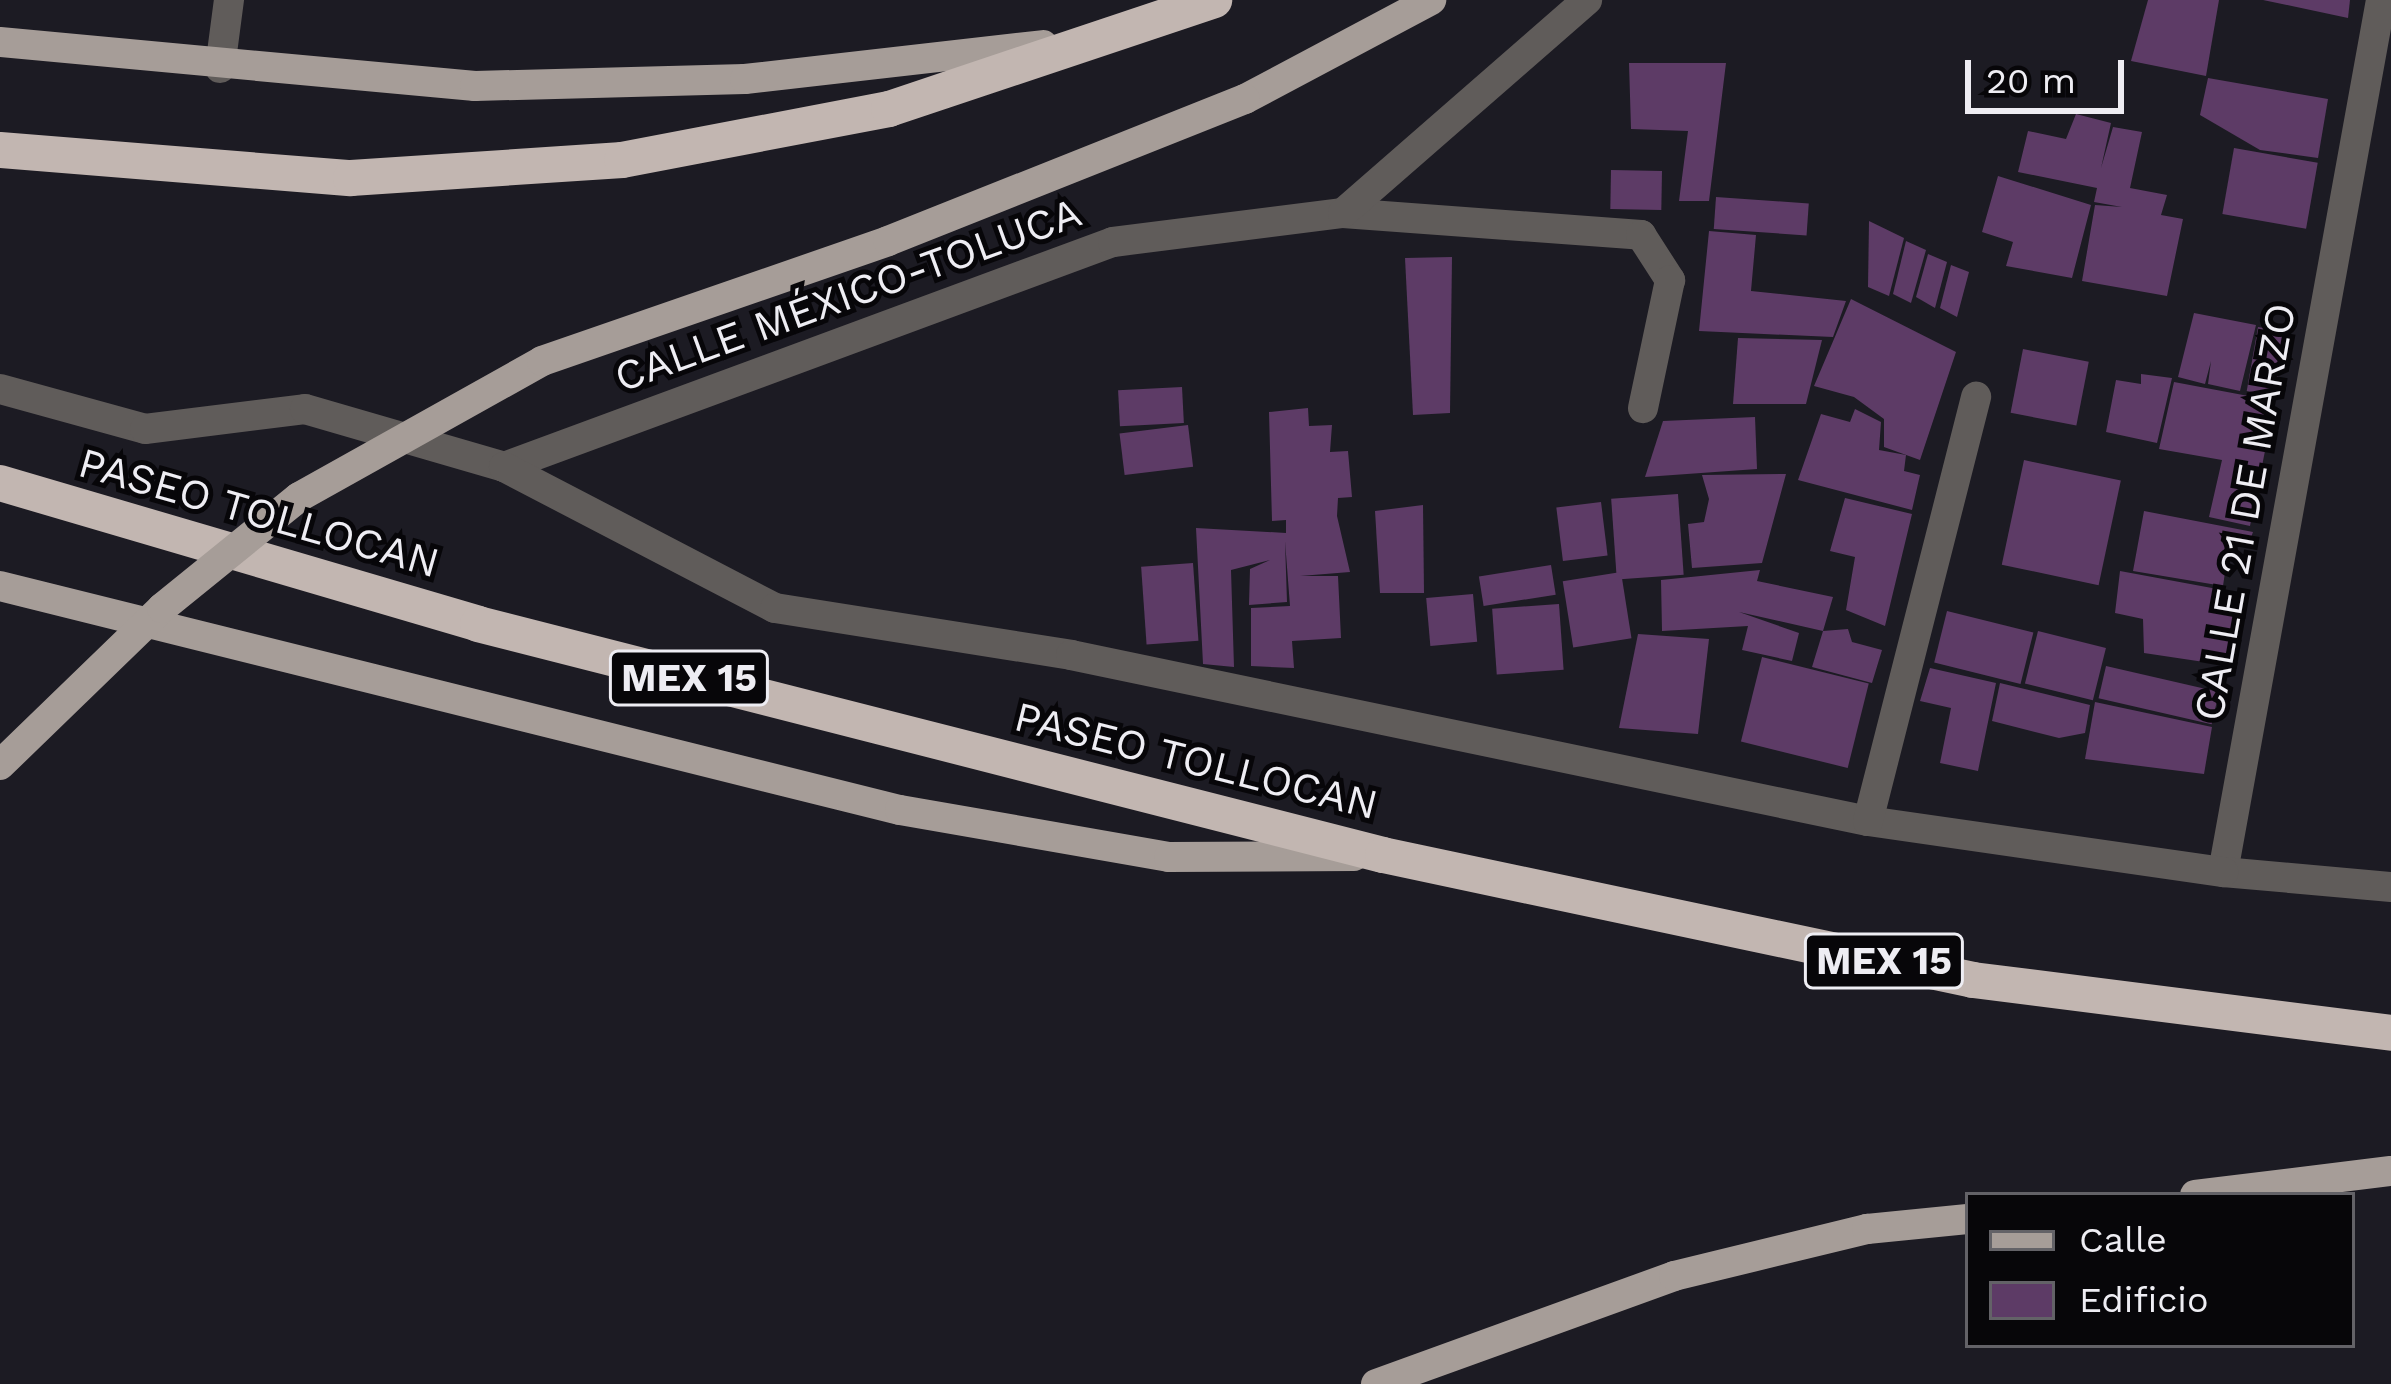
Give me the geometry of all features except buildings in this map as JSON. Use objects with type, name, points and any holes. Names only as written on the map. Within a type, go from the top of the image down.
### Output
[{"type":"highway","points":[[0,150],[351,178],[622,160],[890,109],[1149,27],[1214,0]]},
{"type":"highway","name":"PASEO TOLLOCAN","points":[[0,483],[478,624],[1383,855],[1973,980],[2391,1033]]},
{"type":"main road","points":[[0,765],[163,608],[299,497],[542,361],[1244,99],[1431,0]]},
{"type":"main road","points":[[0,42],[338,82],[610,86],[881,68],[1149,27]]},
{"type":"main road","points":[[0,586],[503,718],[900,810],[1169,857],[1383,855]]},
{"type":"main road","points":[[2221,1192],[2391,1172]]},
{"type":"main road","points":[[1376,1384],[1674,1276],[1867,1229],[1965,1219]]},
{"type":"street","points":[[220,68],[229,0]]},
{"type":"street","points":[[1342,213],[1587,0]]},
{"type":"street","name":"CALLE 21 DE MARZO","points":[[2223,872],[2381,0]]},
{"type":"street","name":"CALLE MÉXICO-TOLUCA","points":[[504,467],[1113,242],[1342,213],[1549,224],[1642,236],[1661,256],[1670,280],[1643,408]]},
{"type":"street","points":[[0,389],[145,429],[305,409],[504,467],[775,608],[1071,655],[1868,821],[2223,872],[2391,887]]},
{"type":"street","points":[[1868,821],[1976,397]]}]
